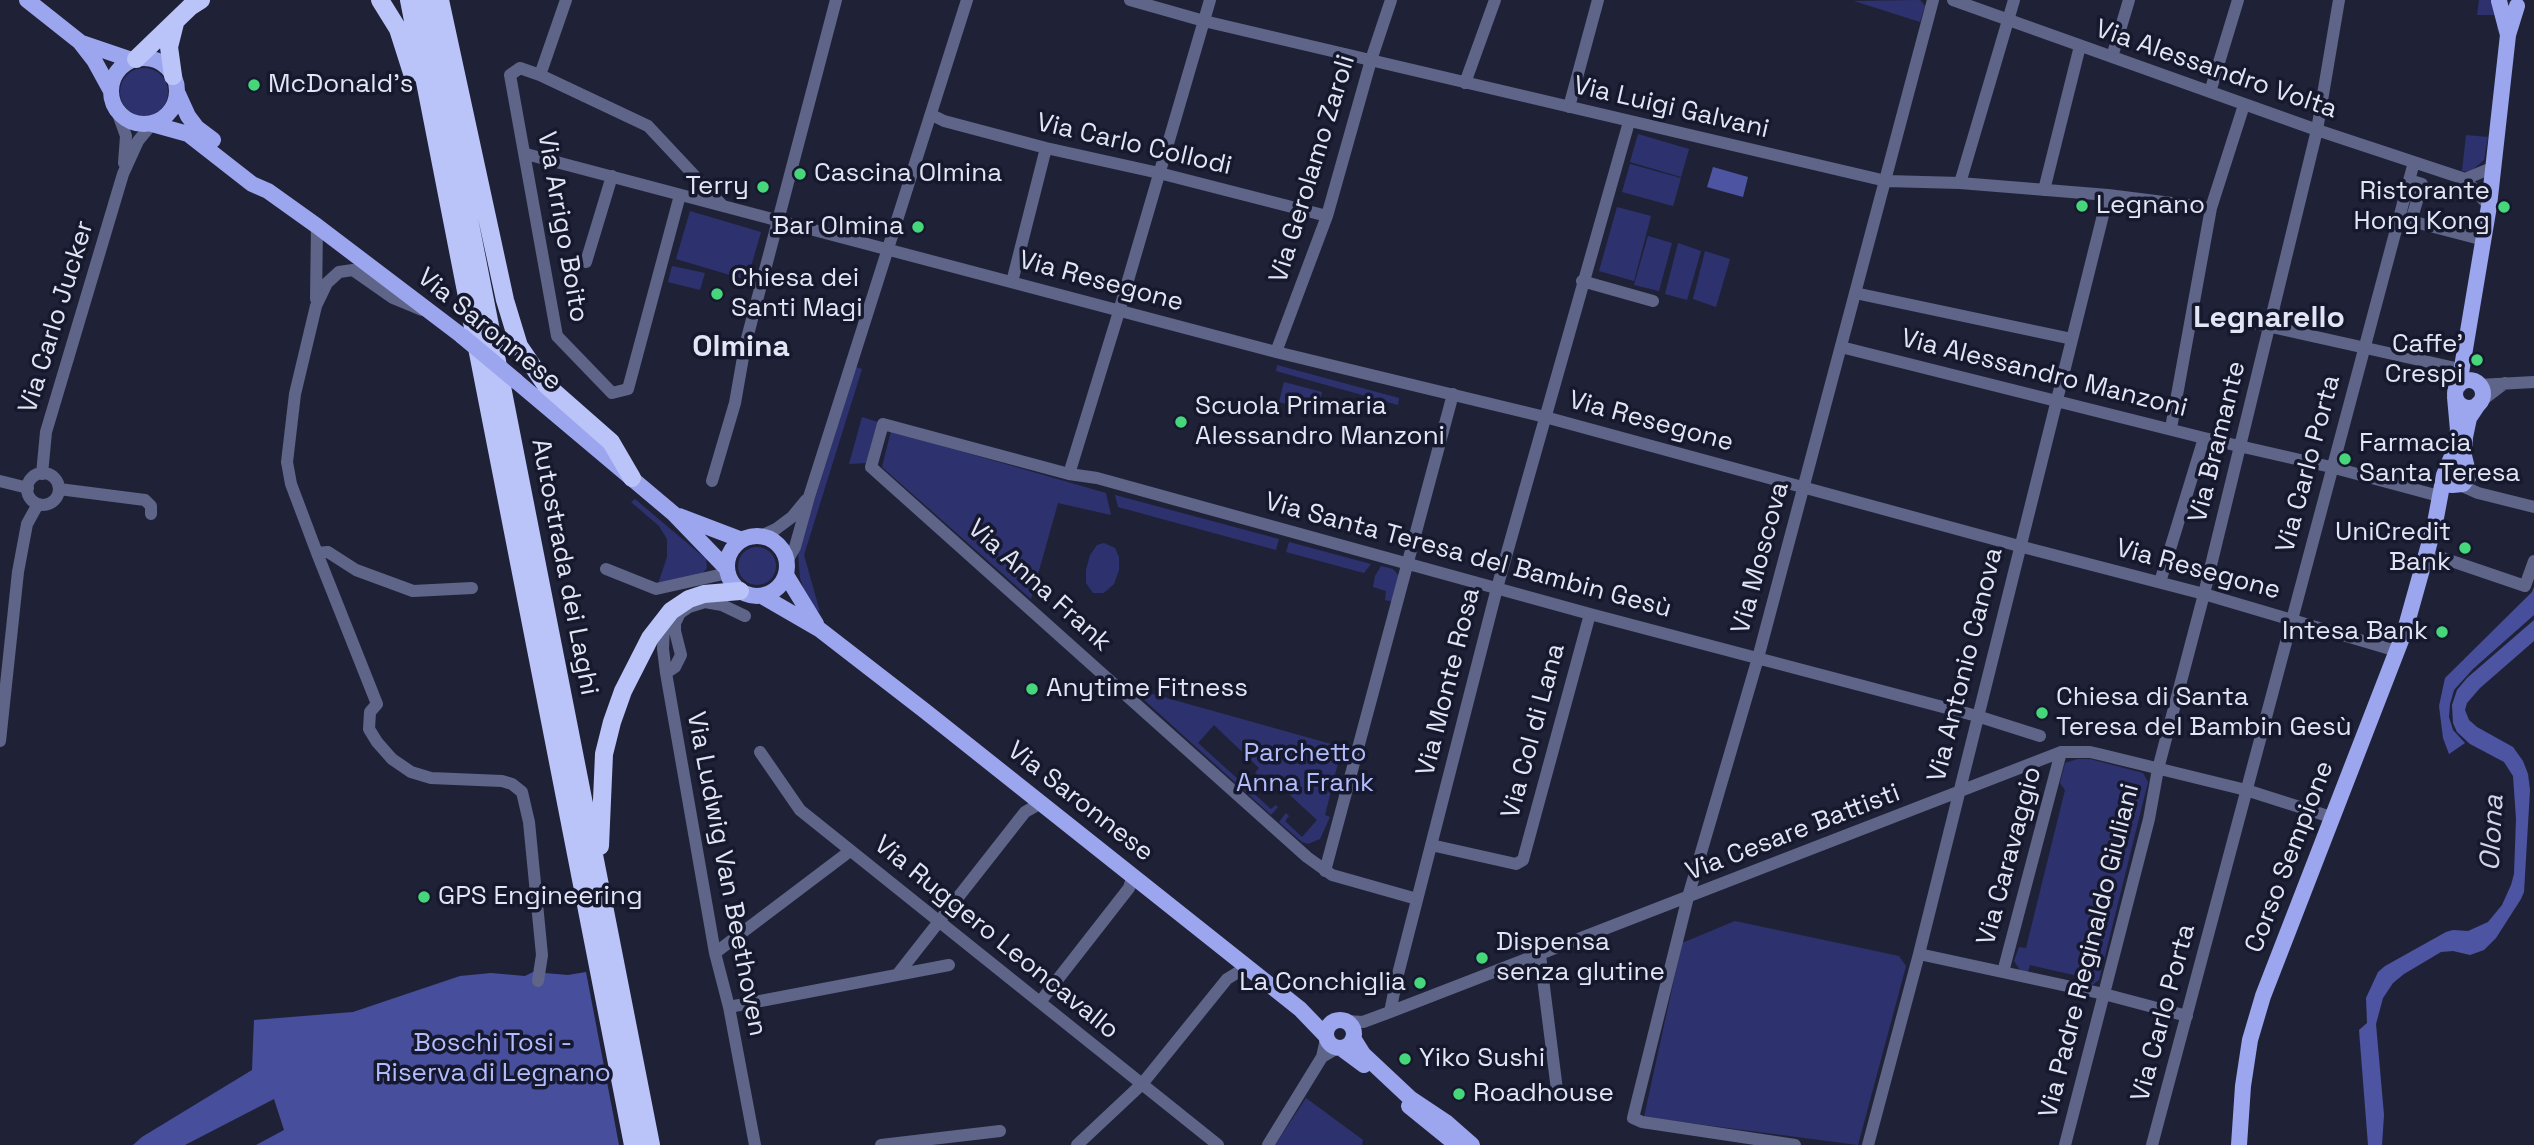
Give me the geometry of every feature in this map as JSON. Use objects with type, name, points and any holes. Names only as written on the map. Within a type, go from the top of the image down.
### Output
[{"type":"highway","points":[[134,60],[190,6],[201,0]]},
{"type":"highway","points":[[380,0],[398,29],[408,57],[458,248]]},
{"type":"highway","name":"Autostrada dei Laghi","points":[[409,0],[633,1145]]},
{"type":"highway","name":"Autostrada dei Laghi","points":[[426,0],[651,1145]]},
{"type":"highway","points":[[440,0],[505,300],[516,338],[526,359],[545,384],[611,443],[632,478]]},
{"type":"highway","points":[[173,76],[169,47],[174,23]]},
{"type":"highway","points":[[599,878],[604,754],[623,691],[650,638],[671,611],[689,599],[704,594],[740,591]]},
{"type":"main road","points":[[26,0],[80,42],[94,60],[111,91]]},
{"type":"main road","name":"Corso Sempione","points":[[2457,480],[2454,451],[2458,430],[2458,384],[2489,206],[2508,35],[2521,3],[2504,5],[2499,1]]},
{"type":"main road","name":"Corso Sempione","points":[[2499,1],[2508,35]]},
{"type":"main road","points":[[80,42],[134,60],[158,61],[167,67],[173,76],[178,94],[171,111],[152,124],[133,123],[117,111],[112,102],[111,91],[117,72],[134,60]]},
{"type":"main road","name":"Via Saronnese","points":[[178,94],[197,128],[259,176],[268,191]]},
{"type":"main road","name":"Via Saronnese","points":[[152,124],[188,134],[252,184],[268,191],[317,226],[462,336],[674,514],[728,571],[734,586],[740,591],[762,596],[819,629],[1309,1017],[1342,1034],[1411,1098],[1472,1145]]},
{"type":"main road","name":"Corso Sempione","points":[[2435,523],[2457,480],[2464,456],[2469,418],[2483,395],[2467,363],[2465,349]]},
{"type":"main road","points":[[2477,384],[2466,381],[2458,384],[2459,404],[2466,408],[2479,403]]},
{"type":"main road","name":"Corso Sempione","points":[[2239,1145],[2243,1086],[2250,1040],[2263,996],[2397,652],[2428,553],[2439,496],[2457,480]]},
{"type":"main road","name":"Via Saronnese","points":[[674,514],[742,540]]},
{"type":"main road","points":[[728,571],[729,556],[733,548],[742,540],[761,536]]},
{"type":"main road","name":"Via Saronnese","points":[[761,536],[778,544],[800,602],[819,629]]},
{"type":"main road","points":[[762,596],[775,591],[787,568]]},
{"type":"main road","name":"Via Saronnese","points":[[1342,1034],[1376,1075],[1423,1119],[1457,1145]]},
{"type":"street","points":[[566,0],[540,75],[648,125],[722,206]]},
{"type":"street","points":[[712,481],[735,403],[745,346],[836,0]]},
{"type":"street","points":[[787,568],[967,0]]},
{"type":"street","name":"Via Luigi Galvani","points":[[1130,0],[1204,22],[1886,181],[1959,183],[2108,195],[2211,208]]},
{"type":"street","points":[[1069,474],[1210,0]]},
{"type":"street","name":"Via Gerolamo Zaroli","points":[[1276,352],[1326,216],[1391,0]]},
{"type":"street","points":[[1465,83],[1495,0]]},
{"type":"street","points":[[1569,107],[1598,0]]},
{"type":"street","name":"Via Moscova","points":[[1796,1145],[1642,1122],[1633,1118],[1688,897],[1758,658],[1933,0]]},
{"type":"street","name":"Via Alessandro Volta","points":[[1954,0],[2317,131],[2465,179],[2489,206]]},
{"type":"street","points":[[1959,183],[2014,0]]},
{"type":"street","points":[[2112,57],[2129,0]]},
{"type":"street","points":[[2210,92],[2238,0]]},
{"type":"street","name":"Via Bramante","points":[[2158,769],[2204,594],[2317,131],[2339,0]]},
{"type":"street","points":[[2044,190],[2080,46]]},
{"type":"street","name":"Via Arrigo Boito","points":[[540,75],[520,68],[510,75],[556,336],[612,393],[628,389],[680,195]]},
{"type":"street","points":[[2171,428],[2211,208],[2244,104]]},
{"type":"street","name":"Via Carlo Jucker","points":[[117,111],[126,136],[123,174]]},
{"type":"street","name":"Via Carlo Collodi","points":[[932,115],[944,121],[1046,148],[1159,173],[1326,216]]},
{"type":"street","name":"Via Monte Rosa","points":[[1390,1012],[1396,978],[1497,588],[1629,122]]},
{"type":"street","name":"Via Carlo Jucker","points":[[42,474],[46,432],[123,174],[133,150],[152,124]]},
{"type":"street","points":[[1012,282],[1046,148]]},
{"type":"street","name":"Via Resegone","points":[[526,155],[1276,352],[1545,417],[2204,594],[2397,652]]},
{"type":"street","name":"Via Carlo Porta","points":[[2152,1145],[2414,162]]},
{"type":"street","points":[[2465,179],[2494,167]]},
{"type":"street","points":[[586,262],[612,176]]},
{"type":"street","points":[[2409,180],[2422,184],[2411,221],[2484,240]]},
{"type":"street","name":"Via Antonio Canova","points":[[1868,1145],[1919,954],[2108,195]]},
{"type":"street","points":[[317,226],[316,306],[291,418],[287,463],[291,484],[377,704],[370,712],[369,729],[376,742],[392,759],[411,772],[431,778],[502,780],[512,783],[522,792],[529,822],[542,955],[538,981]]},
{"type":"street","points":[[316,306],[332,277],[338,272],[353,270],[393,298],[432,314]]},
{"type":"street","points":[[1582,281],[1653,301]]},
{"type":"street","points":[[1856,293],[2072,339]]},
{"type":"street","points":[[2240,320],[2364,348],[2458,384]]},
{"type":"street","name":"Via Alessandro Manzoni","points":[[1841,347],[2204,438],[2332,467],[2439,496]]},
{"type":"street","points":[[2477,384],[2534,382]]},
{"type":"street","points":[[2479,403],[2505,383]]},
{"type":"street","points":[[1325,871],[1453,394]]},
{"type":"street","name":"Via Santa Teresa del Bambin Gesù","points":[[883,424],[1069,474],[1097,478],[1590,614],[1977,716],[2040,736]]},
{"type":"street","name":"Via Anna Frank","points":[[883,424],[871,467],[1307,858],[1340,878],[1417,899]]},
{"type":"street","points":[[2160,582],[2204,438]]},
{"type":"street","points":[[42,474],[52,476],[59,489],[52,502],[38,504],[30,498],[28,488],[32,478],[42,474]]},
{"type":"street","points":[[2457,480],[2478,494],[2534,507]]},
{"type":"street","points":[[0,481],[28,488]]},
{"type":"street","points":[[59,489],[145,500],[151,506],[151,514]]},
{"type":"street","points":[[761,536],[776,530],[792,517],[809,497]]},
{"type":"street","points":[[0,741],[18,572],[27,524],[38,504]]},
{"type":"street","points":[[317,553],[328,552],[356,570],[413,591],[472,588]]},
{"type":"street","points":[[2428,553],[2525,586],[2534,561]]},
{"type":"street","points":[[606,569],[656,589],[728,571]]},
{"type":"street","points":[[666,673],[675,667],[681,656],[675,624],[680,613],[705,601],[722,605],[745,616]]},
{"type":"street","name":"Via Ludwig Van Beethoven","points":[[671,611],[664,625],[666,673],[715,953],[729,1007],[755,1145]]},
{"type":"street","name":"Via Col di Lana","points":[[1431,845],[1516,864],[1523,860],[1590,614]]},
{"type":"street","name":"Via Ruggero Leoncavallo","points":[[760,752],[800,810],[1219,1145]]},
{"type":"street","points":[[2062,752],[2090,752],[2246,790],[2331,817]]},
{"type":"street","name":"Via Cesare Battisti","points":[[1342,1034],[1390,1012],[2062,752]]},
{"type":"street","name":"Via Caravaggio","points":[[2003,972],[2062,752]]},
{"type":"street","name":"Via Padre Reginaldo Giuliani","points":[[2066,1145],[2148,819],[2158,769]]},
{"type":"street","points":[[897,975],[1025,812],[1041,803]]},
{"type":"street","points":[[715,953],[850,850]]},
{"type":"street","points":[[1040,1002],[1129,888],[1133,875]]},
{"type":"street","points":[[1919,954],[2104,994],[2187,1016]]},
{"type":"street","points":[[1540,955],[1557,1090]]},
{"type":"street","points":[[729,1007],[949,965]]},
{"type":"street","points":[[1077,1145],[1142,1084],[1227,979],[1240,971],[1251,970]]},
{"type":"street","points":[[1268,1145],[1322,1056],[1342,1034]]},
{"type":"street","points":[[881,1145],[1000,1131]]},
{"type":"green space","points":[[1920,0],[1925,6],[1920,22],[1854,1]]},
{"type":"green space","points":[[2479,0],[2493,0],[2498,16],[2498,34],[2496,15],[2477,15]]},
{"type":"green space","points":[[144,68],[161,75],[168,92],[161,109],[144,116],[127,109],[120,92],[127,75]]},
{"type":"green space","points":[[1638,134],[1689,149],[1681,177],[1630,162]]},
{"type":"green space","points":[[2466,135],[2488,137],[2484,160],[2470,172],[2462,171]]},
{"type":"green space","points":[[1630,164],[1681,178],[1673,206],[1622,192]]},
{"type":"green space","points":[[1617,207],[1651,216],[1634,281],[1599,271]]},
{"type":"green space","points":[[690,211],[761,232],[747,280],[676,259]]},
{"type":"green space","points":[[1648,236],[1672,243],[1659,291],[1634,285]]},
{"type":"green space","points":[[1678,243],[1701,251],[1687,300],[1665,294]]},
{"type":"green space","points":[[1705,251],[1730,259],[1716,307],[1693,299]]},
{"type":"green space","points":[[672,266],[705,273],[700,290],[668,282]]},
{"type":"green space","points":[[1277,365],[1399,398],[1398,405],[1276,371]]},
{"type":"green space","points":[[856,367],[862,369],[804,555],[820,612],[809,605],[800,578],[798,553]]},
{"type":"green space","points":[[1284,382],[1322,392],[1317,412],[1279,402]]},
{"type":"green space","points":[[862,417],[878,422],[866,463],[849,464]]},
{"type":"green space","points":[[891,431],[1106,493],[1111,515],[1058,503],[1031,599],[882,467]]},
{"type":"green space","points":[[1115,495],[1279,539],[1276,550],[1118,507]]},
{"type":"green space","points":[[635,499],[706,559],[707,568],[702,574],[658,584],[667,557],[667,539],[659,526],[631,502]]},
{"type":"green space","points":[[1289,542],[1371,564],[1364,573],[1286,552]]},
{"type":"green space","points":[[1104,543],[1115,548],[1119,557],[1119,570],[1114,584],[1103,593],[1093,593],[1086,583],[1086,570],[1090,555],[1097,545]]},
{"type":"green space","points":[[757,547],[771,552],[776,566],[771,580],[757,585],[743,580],[738,566],[743,552]]},
{"type":"green space","points":[[1381,566],[1393,569],[1400,577],[1394,602],[1385,600],[1386,591],[1373,587]]},
{"type":"green space","points":[[2534,587],[2534,615],[2473,669],[2454,690],[2449,717],[2453,730],[2465,743],[2449,754],[2443,738],[2439,706],[2445,678]]},
{"type":"green space","name":"Parchetto Anna Frank","points":[[1131,688],[1342,747],[1325,815],[1330,817],[1320,839],[1308,844],[1302,842],[1279,822],[1286,813],[1289,816],[1285,821],[1302,837],[1317,820],[1267,774],[1261,778],[1255,773],[1259,768],[1214,725],[1198,743],[1271,809],[1276,805],[1278,807],[1271,815]]},
{"type":"green space","points":[[2090,759],[2143,773],[2148,782],[2099,980],[2091,986],[2081,984],[2082,977],[2030,965],[2028,972],[2020,970],[2014,961],[2019,947],[2026,948],[2065,790],[2060,783],[2065,763]]},
{"type":"green space","points":[[1735,921],[1899,956],[1906,966],[1858,1145],[1644,1117],[1682,943]]},
{"type":"green space","name":"Boschi Tosi - Riserva di Legnano","points":[[533,972],[568,975],[586,972],[619,1145],[256,1145],[284,1130],[274,1099],[185,1145],[133,1145],[252,1070],[254,1020],[353,1012],[460,976],[491,973],[525,976]]},
{"type":"green space","points":[[1306,1098],[1363,1140],[1362,1145],[1275,1145]]},
{"type":"water","points":[[1713,167],[1748,177],[1743,197],[1707,187]]},
{"type":"water","points":[[2534,620],[2534,641],[2480,688],[2467,703],[2465,710],[2469,720],[2477,727],[2513,747],[2528,774],[2530,790],[2524,892],[2496,938],[2484,950],[2470,955],[2453,951],[2441,952],[2404,974],[2393,983],[2383,998],[2376,1024],[2384,1115],[2382,1145],[2368,1145],[2359,1030],[2367,1023],[2366,998],[2378,972],[2446,932],[2468,931],[2488,922],[2502,905],[2511,885],[2514,874],[2516,819],[2513,776],[2504,762],[2470,744],[2457,732],[2453,723],[2452,705],[2457,690],[2467,678]]},
{"type":"place","name":"McDonald's","points":[[254,85]]},
{"type":"place","name":"Cascina Olmina","points":[[800,174]]},
{"type":"place","name":"Terry","points":[[763,187]]},
{"type":"place","name":"Legnano","points":[[2082,206]]},
{"type":"place","name":"Ristorante Hong Kong","points":[[2504,207]]},
{"type":"place","name":"Bar Olmina","points":[[918,227]]},
{"type":"place","name":"Chiesa dei Santi Magi","points":[[717,294]]},
{"type":"place","name":"Caffe' Crespi","points":[[2477,360]]},
{"type":"place","name":"Scuola Primaria Alessandro Manzoni","points":[[1181,422]]},
{"type":"place","name":"Farmacia Santa Teresa","points":[[2345,459]]},
{"type":"place","name":"UniCredit Bank","points":[[2465,548]]},
{"type":"place","name":"Intesa Bank","points":[[2442,632]]},
{"type":"place","name":"Anytime Fitness","points":[[1032,689]]},
{"type":"place","name":"Chiesa di Santa Teresa del Bambin Gesù","points":[[2042,713]]},
{"type":"place","name":"GPS Engineering","points":[[424,897]]},
{"type":"place","name":"Dispensa senza glutine","points":[[1482,958]]},
{"type":"place","name":"La Conchiglia","points":[[1420,983]]},
{"type":"place","name":"Yiko Sushi","points":[[1405,1059]]},
{"type":"place","name":"Roadhouse","points":[[1459,1094]]},
{"type":"district","name":"Legnarello","points":[[2269,319]]},
{"type":"district","name":"Olmina","points":[[741,348]]},
{"type":"water label","name":"Olona","points":[[2493,833]]}]
